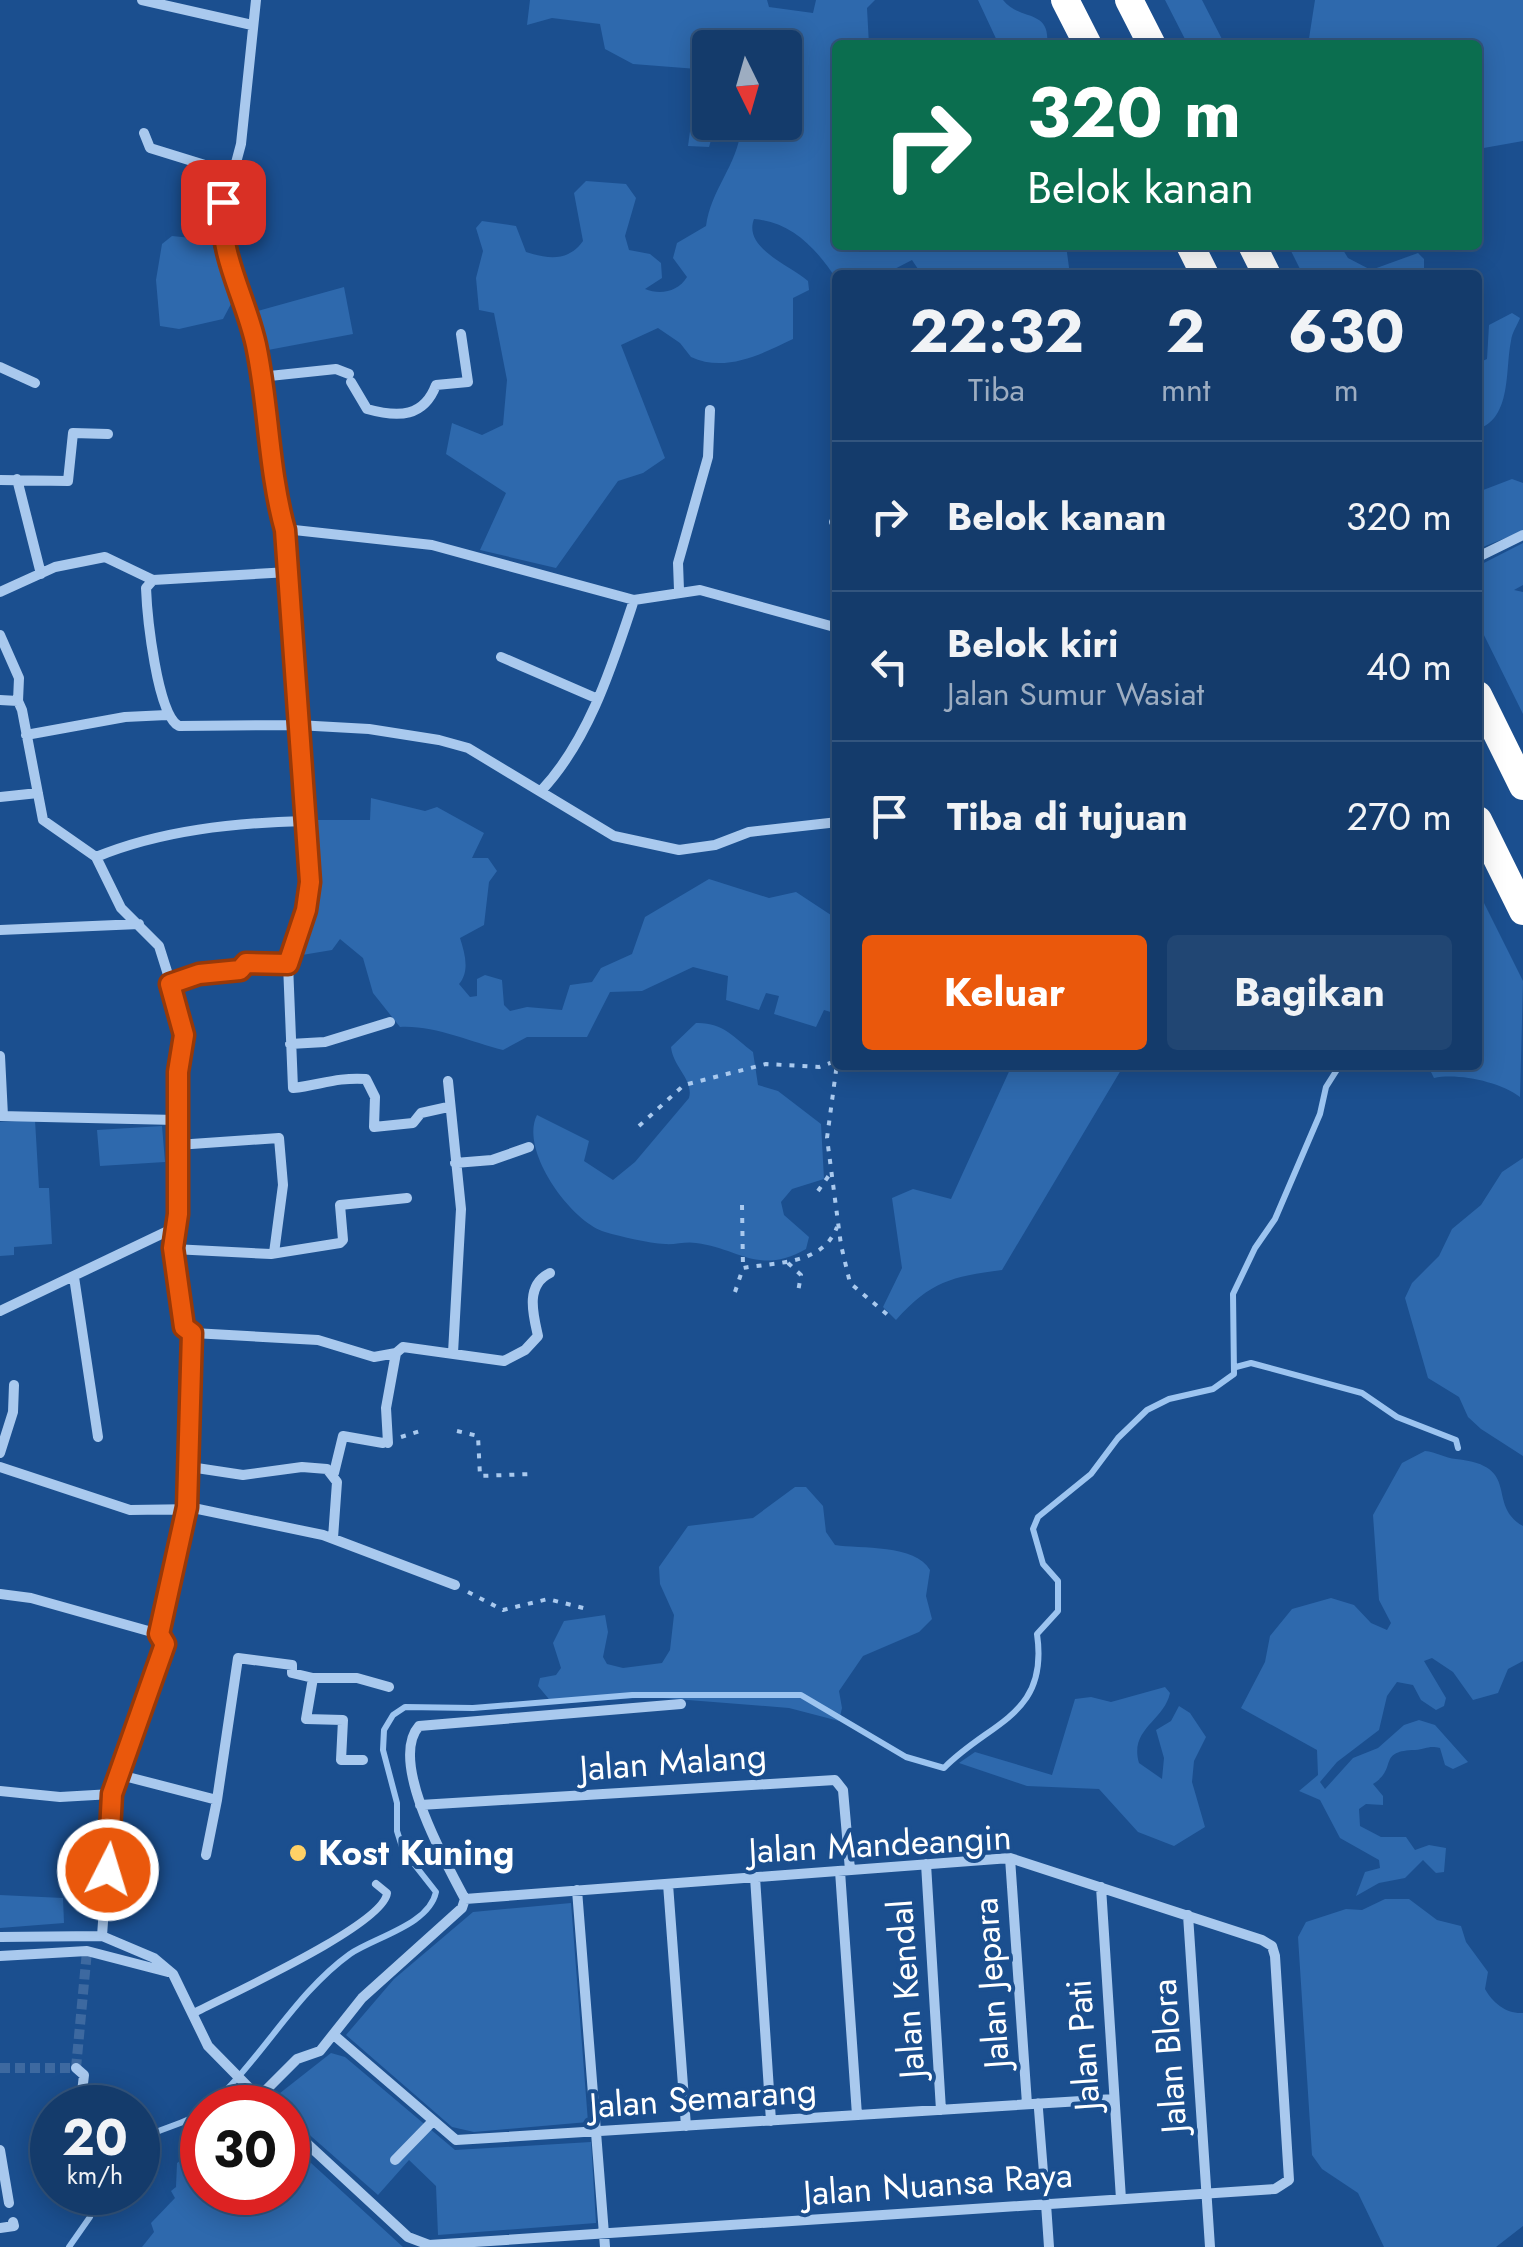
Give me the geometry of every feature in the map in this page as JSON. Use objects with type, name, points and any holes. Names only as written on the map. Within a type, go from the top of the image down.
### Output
[{"type":"highway","points":[[1065,0],[1085,40]]},
{"type":"highway","points":[[1129,0],[1149,40]]},
{"type":"highway","points":[[1482,704],[1523,786]]},
{"type":"highway","points":[[1482,828],[1523,911]]},
{"type":"street","points":[[142,0],[252,25]]},
{"type":"street","points":[[256,0],[241,144],[223,202],[224,243],[256,342],[274,490],[285,530],[290,572],[310,882],[306,910],[288,964],[293,1088],[316,1086],[324,1079],[366,1079],[374,1097],[374,1127],[413,1122],[422,1113],[448,1107]]},
{"type":"street","points":[[144,133],[150,148],[234,174]]},
{"type":"street","points":[[260,377],[336,370],[350,378],[367,409],[396,413],[420,409],[432,400],[436,384],[468,382],[461,334]]},
{"type":"street","points":[[0,367],[35,383]]},
{"type":"street","points":[[679,590],[680,553],[702,482],[710,410]]},
{"type":"street","points":[[0,480],[68,481],[73,434],[108,434]]},
{"type":"street","points":[[17,480],[41,574]]},
{"type":"street","points":[[285,530],[432,544],[634,600],[679,590],[700,590],[832,626]]},
{"type":"street","points":[[1482,555],[1523,535]]},
{"type":"street","points":[[0,592],[41,574],[104,557],[153,580],[290,572]]},
{"type":"street","points":[[153,580],[146,588],[147,605],[167,715],[179,726],[297,725],[369,729],[439,740],[468,748],[614,836],[679,850],[715,845],[749,832],[832,823]]},
{"type":"street","points":[[541,791],[566,759],[598,700],[634,600]]},
{"type":"street","points":[[0,635],[20,678],[18,702],[43,820],[96,857],[121,908],[158,946],[184,1035],[176,1120],[178,1214],[173,1248],[184,1327],[192,1333],[318,1340],[374,1357],[396,1353],[403,1347],[504,1361],[526,1350],[538,1336],[533,1290],[550,1272]]},
{"type":"street","points":[[501,657],[598,700]]},
{"type":"street","points":[[0,700],[18,702]]},
{"type":"street","points":[[26,735],[167,715]]},
{"type":"street","points":[[0,796],[38,793]]},
{"type":"street","points":[[96,857],[123,846],[214,826],[304,820]]},
{"type":"street","points":[[107,927],[120,920],[121,908]]},
{"type":"street","points":[[0,930],[139,924]]},
{"type":"street","points":[[170,984],[199,974],[240,970],[246,963],[288,964]]},
{"type":"street","points":[[290,1044],[326,1042],[390,1022]]},
{"type":"street","points":[[0,1056],[2,1116],[176,1120]]},
{"type":"street","points":[[448,1081],[462,1249],[454,1352]]},
{"type":"street","points":[[177,1145],[279,1138],[283,1184],[274,1254]]},
{"type":"street","points":[[455,1163],[492,1160],[529,1147]]},
{"type":"street","points":[[173,1248],[274,1254],[344,1240],[340,1205],[407,1198]]},
{"type":"street","points":[[0,1311],[174,1228]]},
{"type":"street","points":[[74,1277],[98,1438]]},
{"type":"street","points":[[159,1634],[187,1507],[192,1333]]},
{"type":"street","points":[[333,1538],[334,1473],[344,1436],[385,1443],[386,1408],[396,1353]]},
{"type":"street","points":[[0,1453],[13,1412],[14,1385]]},
{"type":"street","points":[[190,1467],[243,1475],[312,1466],[334,1473]]},
{"type":"street","points":[[0,1467],[115,1507],[187,1507],[333,1538],[455,1585]]},
{"type":"street","points":[[0,1594],[49,1602],[159,1634],[165,1644],[112,1794],[102,1936]]},
{"type":"street","points":[[206,1855],[238,1658],[292,1665],[292,1672],[313,1678],[357,1678],[389,1687]]},
{"type":"street","points":[[313,1678],[306,1719],[344,1720],[342,1760],[362,1760]]},
{"type":"street","points":[[272,2085],[297,2059],[320,2051],[362,1998],[462,1908],[465,1899],[420,1805],[408,1746],[419,1726],[680,1704]]},
{"type":"street","points":[[120,1775],[216,1800]]},
{"type":"street","name":"Jalan Malang","points":[[420,1805],[836,1780],[843,1790],[845,1870]]},
{"type":"street","points":[[0,1791],[60,1796],[112,1794]]},
{"type":"street","name":"Jalan Mandeangin","points":[[465,1899],[1010,1858],[1262,1940],[1272,1946],[1275,1956],[1290,2175],[1286,2184],[1274,2189]]},
{"type":"street","name":"Jalan Jepara","points":[[1010,1858],[1033,2104]]},
{"type":"street","name":"Jalan Kendal","points":[[926,1864],[941,2110]]},
{"type":"street","points":[[845,1870],[857,2115]]},
{"type":"street","points":[[755,1877],[771,2121]]},
{"type":"street","points":[[668,1884],[686,2126]]},
{"type":"street","name":"Jalan Pati","points":[[1101,1887],[1121,2199]]},
{"type":"street","points":[[577,1890],[606,2247]]},
{"type":"street","name":"Jalan Blora","points":[[1188,1915],[1210,2247]]},
{"type":"street","points":[[0,1937],[102,1936],[154,1958],[174,1974],[208,2046],[246,2085]]},
{"type":"street","points":[[0,1956],[86,1952],[174,1974]]},
{"type":"street","name":"Jalan Semarang","points":[[335,2036],[456,2140],[1114,2099]]},
{"type":"street","points":[[76,2068],[84,2075],[83,2085]]},
{"type":"street","points":[[1033,2104],[1049,2247]]},
{"type":"street","points":[[395,2160],[432,2122]]},
{"type":"street","name":"Jalan Nuansa Raya","points":[[310,2146],[417,2244],[1274,2189]]},
{"type":"street","points":[[0,2150],[9,2203]]},
{"type":"street","points":[[0,2228],[14,2226],[12,2222]]},
{"type":"lane","points":[[194,2013],[329,1943],[380,1908],[386,1894],[376,1884]]},
{"type":"path","points":[[639,1126],[684,1086],[766,1064],[820,1067],[832,1061]]},
{"type":"path","points":[[836,1070],[827,1138],[850,1282],[889,1316]]},
{"type":"path","points":[[818,1192],[832,1171]]},
{"type":"path","points":[[735,1292],[743,1268],[742,1205]]},
{"type":"path","points":[[743,1268],[788,1262],[820,1249],[833,1238],[839,1222]]},
{"type":"path","points":[[788,1262],[802,1275],[798,1292]]},
{"type":"path","points":[[457,1430],[478,1436],[480,1476],[532,1474]]},
{"type":"path","points":[[455,1585],[503,1610],[548,1599],[587,1608]]},
{"type":"shaded area","points":[[530,0],[767,0],[769,7],[813,13],[816,0],[875,0],[867,8],[869,40],[832,40],[832,250],[1067,250],[1069,270],[919,270],[912,260],[893,270],[832,270],[832,273],[792,231],[754,219],[752,229],[761,247],[808,281],[809,290],[793,298],[793,339],[743,360],[717,363],[691,357],[680,343],[658,328],[621,345],[665,458],[643,473],[618,481],[556,568],[480,550],[506,493],[446,454],[452,423],[482,435],[503,425],[507,380],[494,313],[479,310],[476,278],[483,251],[476,228],[482,221],[516,226],[526,252],[564,256],[583,241],[574,193],[586,181],[626,184],[636,198],[625,236],[629,250],[650,254],[661,263],[662,278],[645,289],[668,291],[687,277],[673,258],[677,243],[706,226],[739,140],[802,140],[802,30],[692,30],[692,69],[633,64],[605,49],[600,24],[552,18],[527,25]]},
{"type":"shaded area","points":[[978,0],[1003,0],[1039,20],[1047,33],[1047,40],[997,40]]},
{"type":"shaded area","points":[[1165,0],[1202,0],[1222,40],[1185,40]]},
{"type":"shaded area","points":[[1315,0],[1523,0],[1523,141],[1482,148],[1482,40],[1309,40]]},
{"type":"shaded area","points":[[691,124],[692,140],[711,140],[709,147],[688,146]]},
{"type":"shaded area","points":[[172,236],[211,240],[231,304],[223,319],[179,329],[160,326],[156,280],[162,244]]},
{"type":"shaded area","points":[[1290,250],[1343,250],[1348,258],[1371,270],[1300,270]]},
{"type":"shaded area","points":[[1418,253],[1424,259],[1424,270],[1371,270]]},
{"type":"shaded area","points":[[344,287],[353,334],[268,350],[250,313]]},
{"type":"shaded area","points":[[1512,313],[1520,318],[1512,338],[1502,404],[1497,415],[1482,427],[1482,361],[1487,359],[1489,325]]},
{"type":"shaded area","points":[[1512,479],[1523,483],[1523,531],[1482,547],[1482,490]]},
{"type":"shaded area","points":[[1523,543],[1523,585],[1514,590],[1523,592],[1523,714],[1482,631],[1482,564]]},
{"type":"shaded area","points":[[371,798],[425,811],[437,807],[484,833],[472,858],[488,858],[497,871],[489,882],[484,925],[460,938],[465,968],[459,984],[470,997],[477,996],[477,979],[485,975],[502,980],[504,1005],[510,1011],[527,1007],[562,1010],[570,985],[592,982],[601,968],[632,954],[645,917],[709,879],[769,898],[796,892],[832,916],[832,1012],[824,1010],[816,1027],[774,1014],[779,996],[766,993],[759,1010],[726,1000],[728,976],[693,967],[642,991],[610,992],[587,1037],[527,1037],[503,1050],[439,1031],[400,1027],[373,993],[363,958],[340,939],[332,950],[296,956],[315,917],[311,820],[370,820]]},
{"type":"shaded area","points":[[1482,899],[1523,981],[1520,1097],[1479,1080],[1434,1078],[1430,1070],[1482,1070]]},
{"type":"shaded area","points":[[696,1023],[720,1028],[740,1041],[753,1052],[758,1085],[778,1091],[821,1124],[824,1179],[792,1189],[781,1202],[784,1215],[809,1237],[806,1249],[789,1257],[761,1260],[696,1243],[658,1243],[605,1232],[577,1214],[542,1165],[533,1130],[537,1115],[589,1141],[584,1161],[613,1180],[635,1162],[689,1098],[689,1085],[671,1047]]},
{"type":"shaded area","points":[[1010,1070],[1121,1070],[1002,1270],[943,1283],[920,1297],[896,1320],[883,1307],[902,1268],[892,1198],[913,1189],[951,1199]]},
{"type":"shaded area","points":[[35,1120],[39,1188],[49,1188],[52,1244],[14,1247],[14,1255],[0,1256],[0,1122]]},
{"type":"shaded area","points":[[162,1126],[165,1162],[100,1166],[97,1130]]},
{"type":"shaded area","points":[[1523,1158],[1523,1456],[1481,1429],[1468,1417],[1459,1397],[1428,1378],[1405,1298],[1412,1283],[1439,1256],[1452,1229],[1481,1205],[1502,1172]]},
{"type":"shaded area","points":[[1425,1451],[1489,1469],[1497,1477],[1506,1507],[1523,1526],[1523,1661],[1508,1669],[1498,1693],[1473,1700],[1453,1672],[1432,1658],[1424,1661],[1446,1698],[1444,1706],[1436,1710],[1421,1700],[1413,1685],[1397,1682],[1387,1696],[1379,1730],[1337,1762],[1320,1782],[1325,1789],[1353,1758],[1378,1748],[1404,1725],[1419,1720],[1435,1725],[1468,1762],[1453,1769],[1445,1765],[1440,1748],[1433,1747],[1403,1751],[1391,1757],[1381,1778],[1373,1784],[1383,1796],[1383,1805],[1366,1804],[1359,1809],[1360,1826],[1381,1837],[1406,1837],[1415,1850],[1429,1845],[1446,1848],[1444,1872],[1436,1873],[1423,1860],[1405,1878],[1379,1883],[1356,1896],[1365,1872],[1380,1868],[1379,1860],[1340,1838],[1320,1800],[1299,1791],[1318,1775],[1317,1750],[1241,1708],[1265,1662],[1270,1636],[1292,1609],[1331,1598],[1354,1605],[1371,1623],[1387,1630],[1391,1623],[1379,1600],[1373,1515],[1402,1463]]},
{"type":"shaded area","points":[[795,1487],[806,1487],[823,1506],[826,1532],[835,1545],[900,1552],[923,1562],[930,1570],[926,1596],[932,1619],[919,1632],[863,1656],[839,1691],[839,1721],[789,1708],[650,1697],[553,1704],[538,1686],[540,1678],[556,1675],[561,1668],[553,1643],[564,1621],[605,1615],[608,1632],[603,1657],[607,1664],[623,1668],[662,1663],[670,1650],[674,1615],[660,1584],[659,1567],[688,1526],[753,1518]]},
{"type":"shaded area","points":[[1165,1687],[1170,1693],[1167,1703],[1143,1733],[1137,1751],[1139,1763],[1162,1779],[1164,1758],[1156,1730],[1171,1721],[1179,1706],[1190,1713],[1206,1737],[1194,1761],[1192,1782],[1205,1827],[1174,1846],[1138,1832],[1099,1789],[1027,1786],[959,1763],[975,1752],[1052,1775],[1075,1699],[1091,1697],[1111,1702]]},
{"type":"shaded area","points":[[0,1895],[63,1898],[64,1923],[0,1928]]},
{"type":"shaded area","points":[[1385,1899],[1409,1899],[1437,1920],[1461,1926],[1466,1942],[1488,1972],[1488,1994],[1506,2010],[1523,2013],[1523,2226],[1496,2247],[1384,2247],[1358,2193],[1322,2169],[1312,2155],[1298,1937],[1306,1922],[1346,1909],[1362,1910]]},
{"type":"shaded area","points":[[571,1903],[588,2122],[474,2132],[452,2127],[346,2035],[394,1979],[473,1912]]},
{"type":"shaded area","points":[[331,2053],[345,2057],[455,2150],[591,2142],[596,2223],[438,2235],[436,2186],[409,2160],[378,2195],[310,2135],[310,2085],[290,2085]]},
{"type":"shaded area","points":[[180,2161],[180,2215],[310,2215],[310,2162],[403,2247],[142,2247],[154,2232],[151,2223],[175,2198],[171,2191],[176,2187]]},
{"type":"waterway","points":[[231,2085],[330,1971],[350,1954],[412,1922],[431,1903],[436,1892],[403,1850],[397,1831],[397,1803],[383,1750],[384,1730],[393,1715],[405,1707],[473,1708],[632,1695],[801,1695],[906,1757],[944,1768],[1012,1714],[1034,1683],[1037,1634],[1058,1611],[1058,1581],[1043,1564],[1033,1529],[1038,1517],[1091,1474],[1118,1438],[1147,1410],[1169,1399],[1213,1389],[1234,1374],[1233,1294],[1255,1248],[1275,1219],[1320,1114],[1326,1087],[1337,1070]]},
{"type":"waterway","points":[[1236,1367],[1251,1363],[1362,1393],[1397,1417],[1456,1440],[1458,1448]]},
{"type":"waterway","points":[[160,2131],[180,2123]]},
{"type":"waterway","points":[[69,2247],[91,2215]]},
{"type":"tunnel","points":[[0,2068],[76,2068],[87,1951]]},
{"type":"place","name":"Kost Kuning","points":[[298,1853]]},
{"type":"route","points":[[108,1870],[112,1794],[165,1644],[159,1634],[187,1507],[190,1467],[192,1333],[184,1327],[173,1248],[178,1214],[178,1072],[184,1035],[170,984],[199,974],[240,970],[246,963],[288,964],[306,910],[310,882],[285,530],[274,490],[256,342],[224,243],[223,202]]}]
